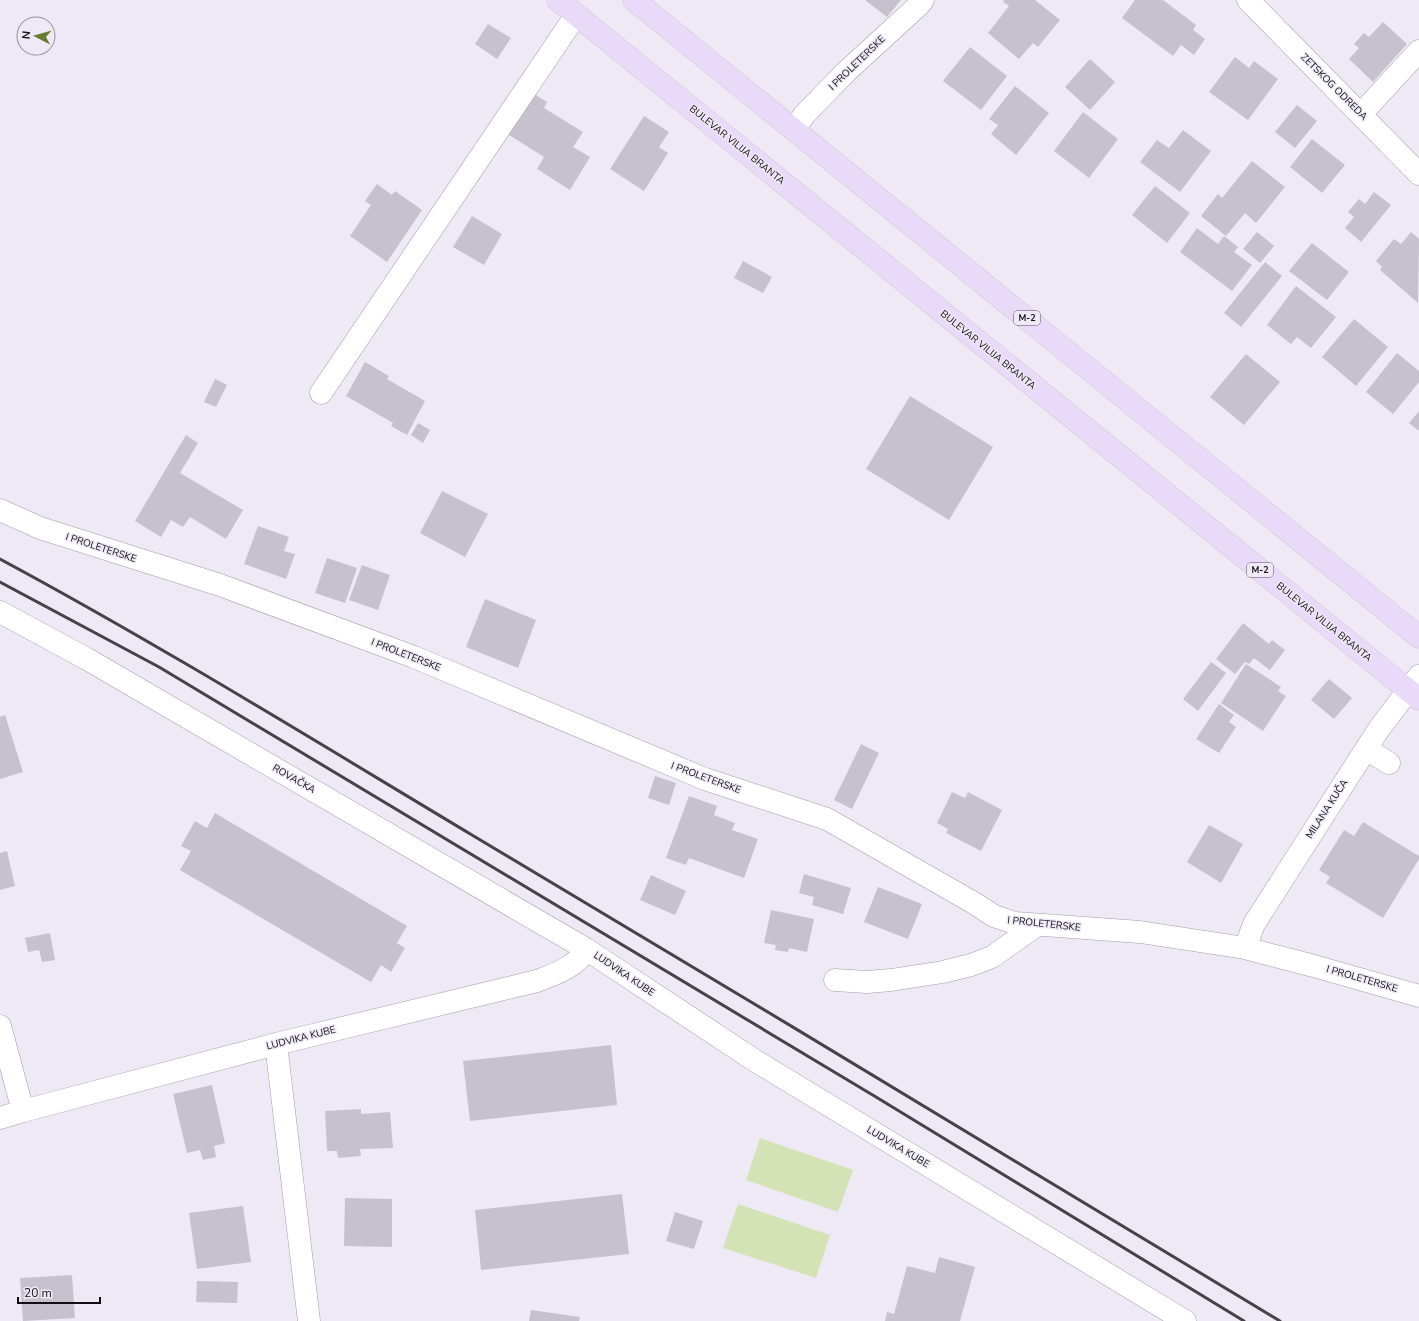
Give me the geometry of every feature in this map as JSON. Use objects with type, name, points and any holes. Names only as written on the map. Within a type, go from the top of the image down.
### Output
[{"type":"main road","name":"BULEVAR VILIJA BRANTA","points":[[558,0],[1415,689]]},
{"type":"main road","name":"M-2","points":[[634,0],[1419,637]]},
{"type":"street","name":"I PROLETERSKE","points":[[794,130],[804,115],[847,71],[923,0]]},
{"type":"street","name":"ZETSKOG ODREDA","points":[[1248,0],[1419,174]]},
{"type":"street","points":[[321,393],[576,15]]},
{"type":"street","points":[[1361,114],[1419,51]]},
{"type":"street","name":"I PROLETERSKE","points":[[0,510],[40,528],[220,585],[414,657],[705,779],[827,819],[994,916],[1015,923],[1140,932],[1245,948],[1419,996]]},
{"type":"street","name":"ROVAČKA","points":[[0,612],[94,663],[586,949]]},
{"type":"street","name":"MILANA KUČA","points":[[1245,948],[1254,924],[1379,729],[1415,689]]},
{"type":"street","points":[[1366,749],[1389,763]]},
{"type":"street","points":[[835,980],[867,982],[890,980],[943,972],[971,965],[992,956],[1037,925]]},
{"type":"street","name":"LUDVIKA KUBE","points":[[0,1118],[276,1044],[537,980],[558,973],[570,966],[581,957],[586,949],[754,1060],[1185,1321]]},
{"type":"street","points":[[0,1026],[23,1111]]},
{"type":"street","points":[[276,1044],[309,1321]]},
{"type":"green space","points":[[760,1138],[853,1170],[838,1212],[746,1180]]},
{"type":"green space","points":[[738,1204],[830,1235],[816,1278],[723,1248]]},
{"type":"building","points":[[865,0],[901,0],[887,17]]},
{"type":"building","points":[[1004,0],[1035,0],[1060,20],[1038,47],[1033,43],[1019,59],[988,33],[1009,6],[1003,2]]},
{"type":"building","points":[[1135,0],[1163,0],[1196,25],[1193,30],[1205,39],[1194,55],[1181,45],[1173,56],[1122,18]]},
{"type":"building","points":[[1383,22],[1407,44],[1373,82],[1349,59],[1359,48],[1354,44],[1364,33],[1369,37]]},
{"type":"building","points":[[488,24],[511,38],[497,59],[475,44]]},
{"type":"building","points":[[970,47],[1007,76],[981,110],[943,81]]},
{"type":"building","points":[[1235,57],[1249,68],[1254,61],[1278,79],[1248,120],[1209,92]]},
{"type":"building","points":[[1090,59],[1115,82],[1090,110],[1065,87]]},
{"type":"building","points":[[1015,86],[1049,113],[1016,155],[991,134],[998,125],[989,119]]},
{"type":"building","points":[[528,90],[547,102],[544,108],[583,132],[573,147],[590,157],[570,190],[537,169],[544,157],[503,131]]},
{"type":"building","points":[[1297,105],[1317,121],[1295,148],[1275,132]]},
{"type":"building","points":[[1083,112],[1118,139],[1089,178],[1054,151]]},
{"type":"building","points":[[644,116],[669,132],[659,147],[668,153],[644,191],[610,169]]},
{"type":"building","points":[[1183,130],[1211,151],[1180,192],[1140,162],[1157,140],[1169,148]]},
{"type":"building","points":[[1312,139],[1345,165],[1322,193],[1290,167]]},
{"type":"building","points":[[1252,161],[1285,187],[1256,223],[1245,213],[1226,236],[1201,216],[1218,194],[1222,198]]},
{"type":"building","points":[[377,184],[392,195],[395,191],[422,210],[387,262],[350,236],[371,205],[365,201]]},
{"type":"building","points":[[1155,186],[1190,213],[1167,243],[1132,215]]},
{"type":"building","points":[[1374,192],[1391,205],[1361,242],[1345,228],[1354,217],[1348,212],[1359,199],[1365,204]]},
{"type":"building","points":[[472,216],[502,234],[484,265],[453,247]]},
{"type":"building","points":[[1197,228],[1218,244],[1224,236],[1238,247],[1234,252],[1252,265],[1232,291],[1180,252]]},
{"type":"building","points":[[1257,232],[1274,246],[1260,263],[1243,249]]},
{"type":"building","points":[[1411,232],[1419,239],[1418,303],[1380,270],[1382,267],[1376,261],[1394,239],[1401,244]]},
{"type":"building","points":[[1312,243],[1349,272],[1327,300],[1289,271]]},
{"type":"building","points":[[743,261],[772,277],[763,293],[734,278]]},
{"type":"building","points":[[1265,262],[1282,276],[1241,327],[1224,313]]},
{"type":"building","points":[[1296,286],[1336,317],[1311,348],[1297,337],[1291,344],[1267,325]]},
{"type":"building","points":[[1354,319],[1388,347],[1356,386],[1322,357]]},
{"type":"building","points":[[1397,353],[1419,371],[1419,382],[1393,414],[1366,392]]},
{"type":"building","points":[[1246,354],[1280,382],[1244,425],[1210,397]]},
{"type":"building","points":[[365,362],[389,376],[387,379],[425,401],[407,435],[391,426],[393,423],[346,396]]},
{"type":"building","points":[[215,379],[227,385],[216,407],[204,402]]},
{"type":"building","points":[[910,396],[993,447],[949,520],[866,469]]},
{"type":"building","points":[[1419,411],[1419,431],[1409,423]]},
{"type":"building","points":[[418,423],[430,430],[423,443],[411,435]]},
{"type":"building","points":[[186,435],[198,443],[180,473],[243,510],[226,539],[190,517],[183,527],[171,520],[161,537],[135,521]]},
{"type":"building","points":[[442,491],[488,514],[465,557],[420,533]]},
{"type":"building","points":[[258,526],[289,537],[284,551],[295,554],[286,579],[244,564]]},
{"type":"building","points":[[327,558],[357,568],[345,603],[315,593]]},
{"type":"building","points":[[362,565],[390,575],[378,610],[349,600]]},
{"type":"building","points":[[485,599],[536,620],[518,668],[466,647]]},
{"type":"building","points":[[1243,623],[1269,644],[1272,640],[1285,650],[1270,670],[1254,658],[1249,664],[1245,662],[1235,674],[1216,659]]},
{"type":"building","points":[[1211,662],[1226,673],[1198,711],[1183,699]]},
{"type":"building","points":[[1246,664],[1281,687],[1278,691],[1286,696],[1263,731],[1221,703]]},
{"type":"building","points":[[1329,679],[1352,698],[1334,719],[1311,700]]},
{"type":"building","points":[[1219,704],[1234,715],[1229,722],[1236,727],[1219,753],[1196,739]]},
{"type":"building","points":[[5,715],[23,772],[0,779],[0,717]]},
{"type":"building","points":[[861,744],[879,753],[852,809],[834,800]]},
{"type":"building","points":[[655,776],[676,783],[669,805],[648,798]]},
{"type":"building","points":[[952,792],[965,798],[968,792],[1002,810],[981,851],[946,833],[948,829],[937,823]]},
{"type":"building","points":[[689,796],[717,806],[714,815],[735,823],[732,830],[758,839],[744,878],[689,858],[686,865],[666,858]]},
{"type":"building","points":[[215,813],[407,926],[397,943],[405,948],[391,972],[381,965],[371,982],[180,870],[191,851],[181,846],[195,821],[207,828]]},
{"type":"building","points":[[1363,822],[1419,856],[1419,859],[1383,918],[1326,883],[1330,877],[1319,870],[1344,830],[1354,836]]},
{"type":"building","points":[[1209,825],[1243,844],[1221,883],[1187,862]]},
{"type":"building","points":[[7,851],[15,886],[0,890],[0,853]]},
{"type":"building","points":[[804,874],[851,888],[843,914],[812,905],[814,897],[799,893]]},
{"type":"building","points":[[651,875],[686,891],[675,915],[640,900]]},
{"type":"building","points":[[878,887],[922,904],[908,939],[864,922]]},
{"type":"building","points":[[771,910],[814,919],[807,952],[789,948],[788,952],[775,950],[776,945],[764,943]]},
{"type":"building","points":[[50,933],[55,960],[42,962],[39,950],[28,952],[25,938]]},
{"type":"building","points":[[611,1045],[617,1105],[470,1121],[463,1061]]},
{"type":"building","points":[[212,1085],[225,1143],[214,1146],[216,1157],[203,1160],[200,1150],[187,1153],[173,1094]]},
{"type":"building","points":[[361,1109],[361,1114],[390,1112],[393,1148],[360,1149],[361,1156],[338,1158],[337,1151],[327,1151],[325,1111]]},
{"type":"building","points":[[622,1194],[629,1254],[481,1270],[475,1210]]},
{"type":"building","points":[[345,1198],[392,1199],[392,1247],[344,1246]]},
{"type":"building","points":[[243,1206],[251,1262],[197,1269],[189,1213]]},
{"type":"building","points":[[675,1212],[703,1221],[694,1249],[666,1241]]},
{"type":"building","points":[[939,1257],[975,1267],[960,1321],[885,1321],[887,1312],[894,1314],[907,1266],[935,1273]]},
{"type":"building","points":[[72,1275],[75,1318],[23,1321],[20,1278]]},
{"type":"building","points":[[197,1281],[238,1282],[237,1303],[196,1302]]},
{"type":"building","points":[[531,1310],[580,1317],[579,1321],[529,1321]]},
{"type":"railway","points":[[0,559],[119,625],[237,694],[1280,1321]]},
{"type":"railway","points":[[0,582],[159,667],[876,1097],[1244,1321]]}]
